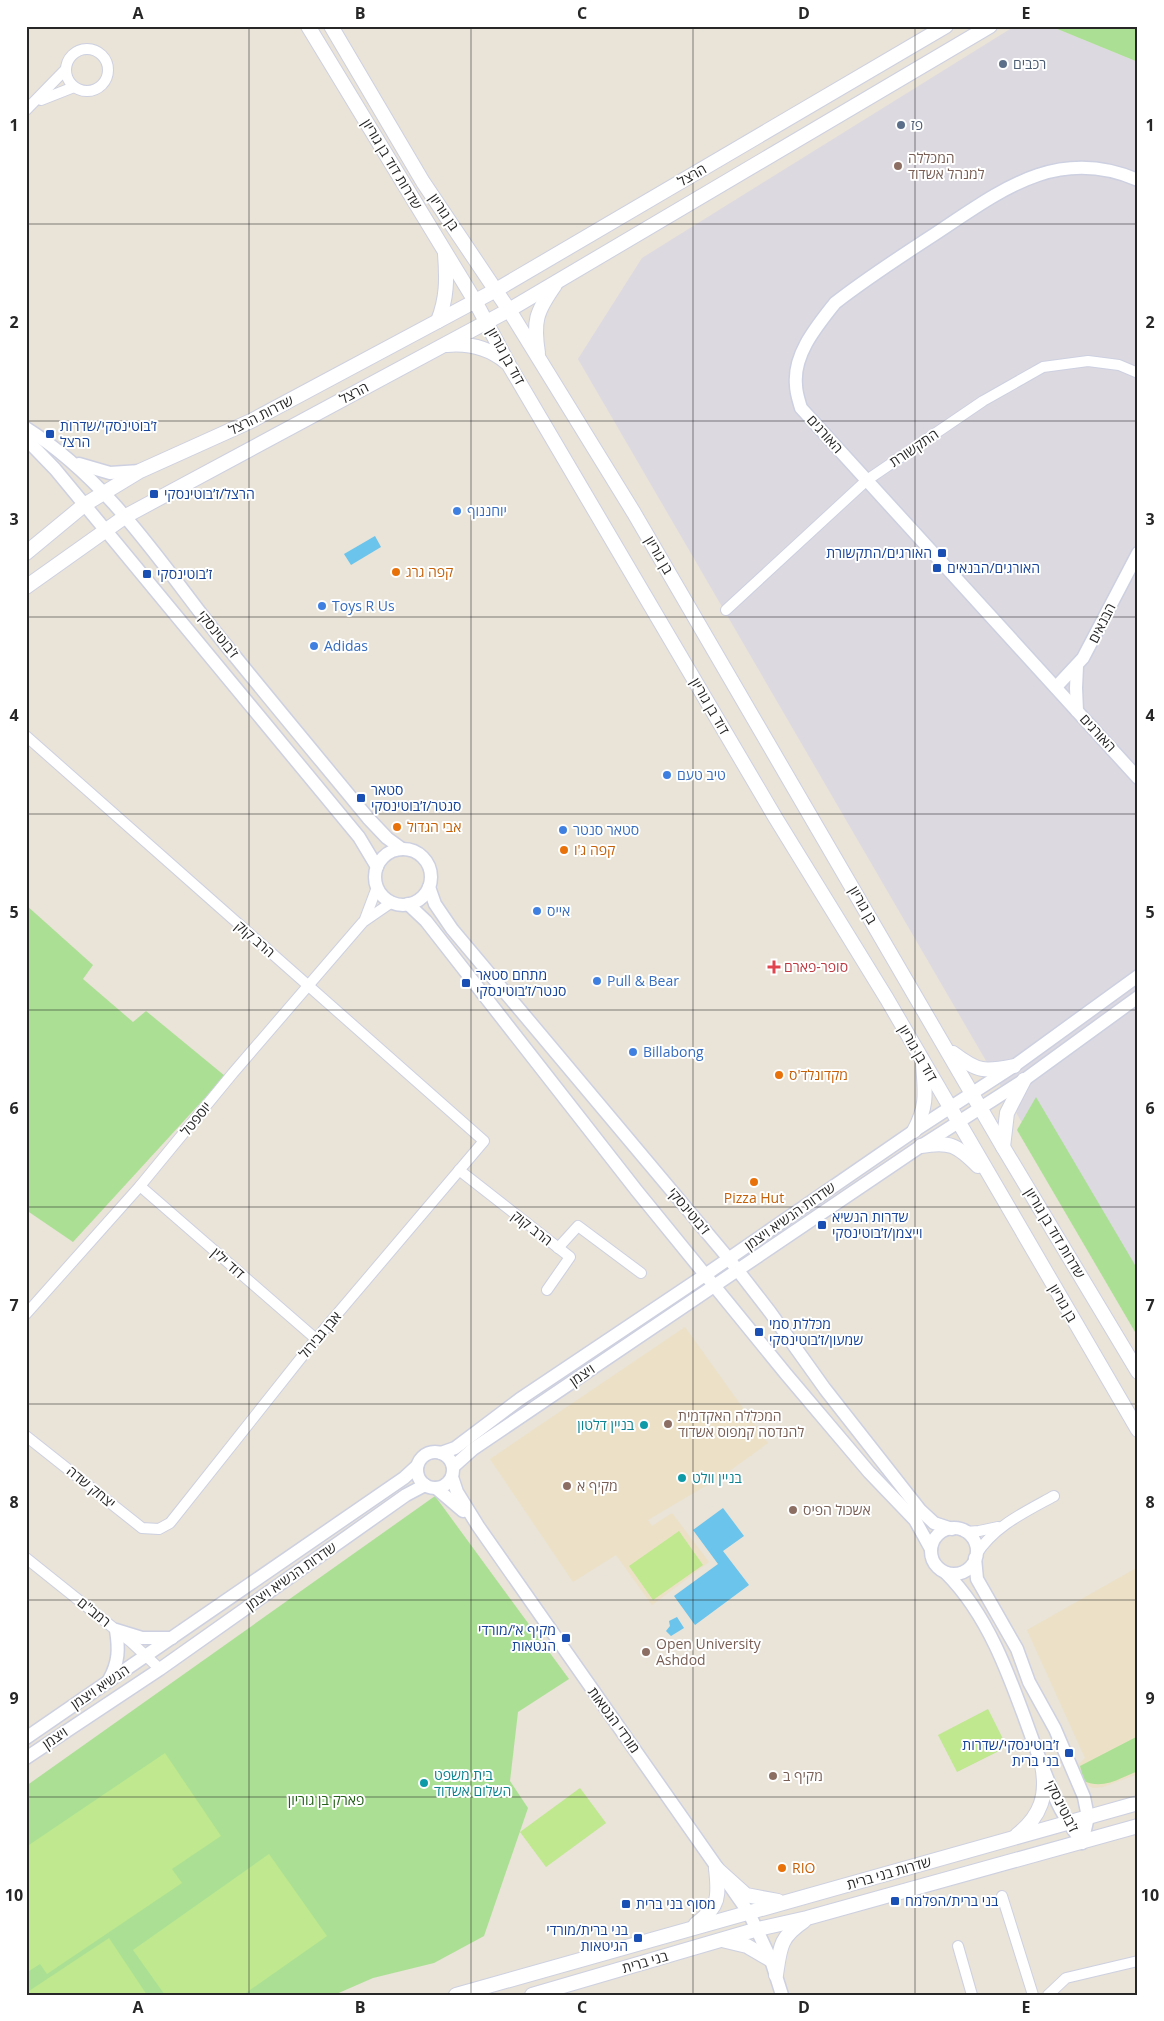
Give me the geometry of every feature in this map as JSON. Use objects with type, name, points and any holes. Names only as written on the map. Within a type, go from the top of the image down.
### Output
[{"type":"main road","name":"שדרות דוד בן גוריון","points":[[308,26],[475,301]]},
{"type":"main road","name":"בן גוריון","points":[[331,26],[423,182],[509,310],[634,513],[973,1093]]},
{"type":"main road","name":"הרצל","points":[[438,321],[496,290],[946,26]]},
{"type":"main road","name":"הרצל","points":[[487,321],[509,310],[990,26]]},
{"type":"main road","points":[[438,321],[445,303],[448,284],[444,250]]},
{"type":"main road","points":[[540,361],[535,321],[543,302],[558,281]]},
{"type":"main road","name":"דוד בן גוריון","points":[[475,301],[509,365],[775,817],[923,1060],[949,1108]]},
{"type":"main road","name":"שדרות הרצל","points":[[84,505],[140,471],[251,421],[438,321]]},
{"type":"main road","points":[[444,346],[487,321]]},
{"type":"main road","points":[[444,346],[468,344],[499,356],[509,365]]},
{"type":"main road","name":"הרצל","points":[[264,441],[444,346]]},
{"type":"main road","name":"שדרות הרצל","points":[[26,587],[126,516],[264,441]]},
{"type":"main road","points":[[26,552],[84,505]]},
{"type":"main road","points":[[947,1049],[978,1069],[987,1071],[1014,1066]]},
{"type":"main road","points":[[914,1131],[923,1114],[925,1102],[923,1060]]},
{"type":"main road","points":[[1003,1147],[1007,1113],[1024,1080]]},
{"type":"main road","name":"שדרות דוד בן גוריון","points":[[973,1093],[1003,1147],[1138,1372]]},
{"type":"main road","points":[[949,1108],[989,1177]]},
{"type":"main road","points":[[922,1146],[942,1143],[953,1146],[965,1153],[989,1177]]},
{"type":"main road","name":"בן גוריון","points":[[989,1177],[1138,1430]]},
{"type":"main road","points":[[1012,1838],[1028,1826],[1039,1810],[1045,1788],[1042,1765]]},
{"type":"main road","name":"שדרות בני ברית","points":[[639,1942],[749,1913],[1138,1802]]},
{"type":"main road","points":[[1082,1842],[1138,1826]]},
{"type":"main road","name":"שדרות בני ברית","points":[[758,1930],[808,1918],[1082,1842]]},
{"type":"main road","points":[[716,1868],[746,1895],[763,1900],[786,1902]]},
{"type":"main road","points":[[692,1927],[707,1916],[714,1907],[718,1892],[716,1868]]},
{"type":"main road","points":[[776,1975],[784,1937],[808,1918]]},
{"type":"main road","name":"בני ברית","points":[[532,1995],[758,1930]]},
{"type":"main road","points":[[721,1940],[747,1946],[772,1960]]},
{"type":"main road","name":"בני ברית","points":[[456,1995],[639,1942]]},
{"type":"street","points":[[30,107],[66,69],[74,54],[87,49],[99,53],[107,63],[107,78],[100,87],[89,91],[74,87],[68,79],[66,69]]},
{"type":"street","points":[[30,107],[74,87]]},
{"type":"street","name":"האורגים","points":[[1138,180],[1101,168],[1085,168],[1052,171],[1004,188],[860,284],[835,303],[814,329],[799,360],[796,384],[801,408],[1138,778]]},
{"type":"street","name":"התקשורת","points":[[726,610],[867,480],[983,401],[1043,367],[1088,361],[1119,366],[1138,373]]},
{"type":"street","name":"ז'בוטינסקי","points":[[26,428],[71,461],[126,516],[217,634],[368,818],[387,838],[402,849]]},
{"type":"street","name":"ז'בוטינסקי","points":[[26,440],[55,469],[359,837],[377,867]]},
{"type":"street","points":[[71,461],[110,473],[140,471]]},
{"type":"street","name":"הבנאים","points":[[1056,687],[1078,666],[1088,650],[1138,553]]},
{"type":"street","points":[[1077,711],[1076,688],[1078,666]]},
{"type":"street","name":"הרב קוק","points":[[26,736],[484,1141]]},
{"type":"street","points":[[402,849],[416,852],[426,862],[431,876],[429,887],[422,897],[408,904],[392,902],[382,894],[377,887],[375,879],[377,867],[387,854],[402,849]]},
{"type":"street","name":"יוספטל","points":[[363,922],[377,887]]},
{"type":"street","name":"ז'בוטינסקי","points":[[429,887],[435,904],[452,929],[738,1270],[825,1389],[920,1510],[934,1522],[952,1529]]},
{"type":"street","name":"יוספטל","points":[[26,1314],[140,1186],[363,922],[392,902]]},
{"type":"street","name":"ז'בוטינסקי","points":[[408,904],[426,921],[714,1286],[864,1465],[912,1515],[921,1527],[931,1549]]},
{"type":"street","name":"שדרות הנשיא ויצמן","points":[[441,1453],[455,1448],[520,1399],[729,1259],[914,1131],[1014,1066],[1138,976]]},
{"type":"street","name":"שדרות הנשיא ויצמן","points":[[714,1286],[1024,1080],[1138,997]]},
{"type":"street","name":"אבן גבירול","points":[[159,1529],[170,1523],[316,1339],[484,1141]]},
{"type":"street","name":"הרב קוק","points":[[459,1170],[570,1258],[547,1290]]},
{"type":"street","name":"דוד ילין","points":[[140,1186],[316,1339]]},
{"type":"street","name":"הרב קוק","points":[[558,1248],[578,1226],[641,1273]]},
{"type":"street","name":"ויצמן","points":[[452,1472],[473,1449],[714,1286]]},
{"type":"street","name":"יצחק שדה","points":[[26,1436],[142,1528],[159,1529]]},
{"type":"street","points":[[441,1453],[449,1459],[452,1472],[446,1485],[431,1487],[419,1479],[417,1466],[426,1454],[441,1453]]},
{"type":"street","name":"שדרות הנשיא ויצמן","points":[[175,1638],[404,1478],[417,1466]]},
{"type":"street","name":"מורדי הגטאות","points":[[452,1472],[457,1492],[478,1526],[749,1913],[772,1960],[782,1995]]},
{"type":"street","name":"שדרות הנשיא ויצמן","points":[[160,1669],[406,1494],[431,1487]]},
{"type":"street","name":"מורדי הגטאות","points":[[431,1487],[454,1502],[478,1526]]},
{"type":"street","points":[[1004,1524],[986,1541],[965,1571],[955,1574],[946,1573],[934,1563],[931,1549],[938,1535],[952,1529],[965,1532],[990,1530],[1054,1496]]},
{"type":"street","points":[[965,1532],[974,1542],[976,1557]]},
{"type":"street","name":"ז'בוטינסקי","points":[[976,1557],[977,1579],[1007,1630],[1029,1682],[1055,1730],[1084,1797],[1088,1817],[1082,1842]]},
{"type":"street","name":"רמב\"ם","points":[[26,1558],[116,1630],[160,1669]]},
{"type":"street","name":"ז'בוטינסקי","points":[[946,1573],[969,1599],[991,1638],[1058,1805],[1082,1842]]},
{"type":"street","points":[[108,1682],[118,1661],[119,1650],[116,1630],[142,1638],[175,1638]]},
{"type":"street","name":"הנשיא ויצמן","points":[[26,1738],[175,1638]]},
{"type":"street","name":"ויצמן","points":[[26,1758],[160,1669]]},
{"type":"street","points":[[1002,1896],[1033,1995]]},
{"type":"street","points":[[958,1946],[972,1995]]},
{"type":"street","points":[[1048,1995],[1066,1978],[1138,1961]]},
{"type":"shaded area","points":[[1015,26],[1050,26],[1138,62],[1138,1322],[578,359],[642,258]]},
{"type":"shaded area","points":[[685,1327],[768,1443],[724,1475],[648,1520],[652,1526],[672,1513],[709,1562],[652,1605],[616,1555],[573,1582],[490,1459]]},
{"type":"shaded area","points":[[1138,1567],[1138,1774],[1103,1787],[1093,1788],[1083,1783],[1077,1766],[1085,1758],[1027,1630]]},
{"type":"green space","points":[[1050,26],[1138,26],[1138,62]]},
{"type":"green space","points":[[26,905],[93,965],[83,979],[133,1022],[146,1011],[225,1076],[73,1242],[26,1210]]},
{"type":"green space","points":[[1036,1097],[1138,1270],[1138,1337],[1017,1130]]},
{"type":"green space","name":"פארק בן גוריון","points":[[435,1496],[569,1679],[518,1712],[510,1781],[528,1808],[484,1936],[434,1963],[373,1978],[334,1995],[26,1995],[26,1786]]},
{"type":"green space","points":[[679,1531],[703,1565],[653,1600],[629,1566]]},
{"type":"green space","points":[[988,1709],[1007,1747],[957,1772],[938,1735]]},
{"type":"green space","points":[[1138,1736],[1138,1771],[1105,1784],[1084,1781],[1080,1766]]},
{"type":"green space","points":[[165,1753],[221,1836],[172,1869],[182,1883],[47,1974],[40,1964],[26,1973],[26,1847]]},
{"type":"green space","points":[[580,1788],[606,1823],[546,1867],[520,1832]]},
{"type":"green space","points":[[269,1854],[327,1936],[243,1995],[165,1995],[133,1950]]},
{"type":"green space","points":[[109,1938],[147,1995],[26,1995],[26,1993]]},
{"type":"water","points":[[375,536],[381,547],[351,565],[344,554]]},
{"type":"water","points":[[723,1508],[744,1536],[723,1551],[749,1585],[695,1625],[674,1596],[718,1564],[693,1530]]},
{"type":"water","points":[[677,1617],[684,1628],[671,1636],[666,1631],[670,1626],[669,1621]]},
{"type":"place","name":"רכבים","points":[[1003,64]]},
{"type":"place","name":"פז","points":[[901,125]]},
{"type":"place","name":"המכללה למנהל אשדוד","points":[[898,166]]},
{"type":"place","name":"ז׳בוטינסקי/שדרות הרצל","points":[[50,434]]},
{"type":"place","name":"הרצל/ז׳בוטינסקי","points":[[154,494]]},
{"type":"place","name":"יוחננוף","points":[[457,511]]},
{"type":"place","name":"האורגים/התקשורת","points":[[942,553]]},
{"type":"place","name":"האורגים/הבנאים","points":[[937,568]]},
{"type":"place","name":"קפה גרג","points":[[396,572]]},
{"type":"place","name":"ז׳בוטינסקי","points":[[147,574]]},
{"type":"place","name":"Toys R Us","points":[[322,606]]},
{"type":"place","name":"Adidas","points":[[314,646]]},
{"type":"place","name":"טיב טעם","points":[[667,775]]},
{"type":"place","name":"סטאר סנטר/ז׳בוטינסקי","points":[[361,798]]},
{"type":"place","name":"אבי הגדול","points":[[397,827]]},
{"type":"place","name":"סטאר סנטר","points":[[563,830]]},
{"type":"place","name":"קפה ג'ו","points":[[564,850]]},
{"type":"place","name":"אייס","points":[[537,911]]},
{"type":"place","name":"סופר-פארם","points":[[774,967]]},
{"type":"place","name":"Pull & Bear","points":[[597,981]]},
{"type":"place","name":"מתחם סטאר סנטר/ז׳בוטינסקי","points":[[466,983]]},
{"type":"place","name":"Billabong","points":[[633,1052]]},
{"type":"place","name":"מקדונלד'ס","points":[[779,1075]]},
{"type":"place","name":"Pizza Hut","points":[[754,1182]]},
{"type":"place","name":"שדרות הנשיא וייצמן/ז׳בוטינסקי","points":[[822,1225]]},
{"type":"place","name":"מכללת סמי שמעון/ז׳בוטינסקי","points":[[759,1332]]},
{"type":"place","name":"המכללה האקדמית להנדסה קמפוס אשדוד","points":[[668,1424]]},
{"type":"place","name":"בניין דלטון","points":[[644,1425]]},
{"type":"place","name":"בניין וולט","points":[[682,1478]]},
{"type":"place","name":"מקיף א","points":[[567,1486]]},
{"type":"place","name":"אשכול הפיס","points":[[793,1510]]},
{"type":"place","name":"מקיף א׳/מורדי הגטאות","points":[[566,1638]]},
{"type":"place","name":"Open University Ashdod","points":[[646,1652]]},
{"type":"place","name":"ז׳בוטינסקי/שדרות בני ברית","points":[[1069,1753]]},
{"type":"place","name":"מקיף ב","points":[[773,1776]]},
{"type":"place","name":"בית משפט השלום אשדוד","points":[[424,1783]]},
{"type":"place","name":"RIO","points":[[782,1868]]},
{"type":"place","name":"בני ברית/הפלמח","points":[[895,1901]]},
{"type":"place","name":"מסוף בני ברית","points":[[626,1904]]},
{"type":"place","name":"בני ברית/מורדי הגיטאות","points":[[638,1938]]}]
